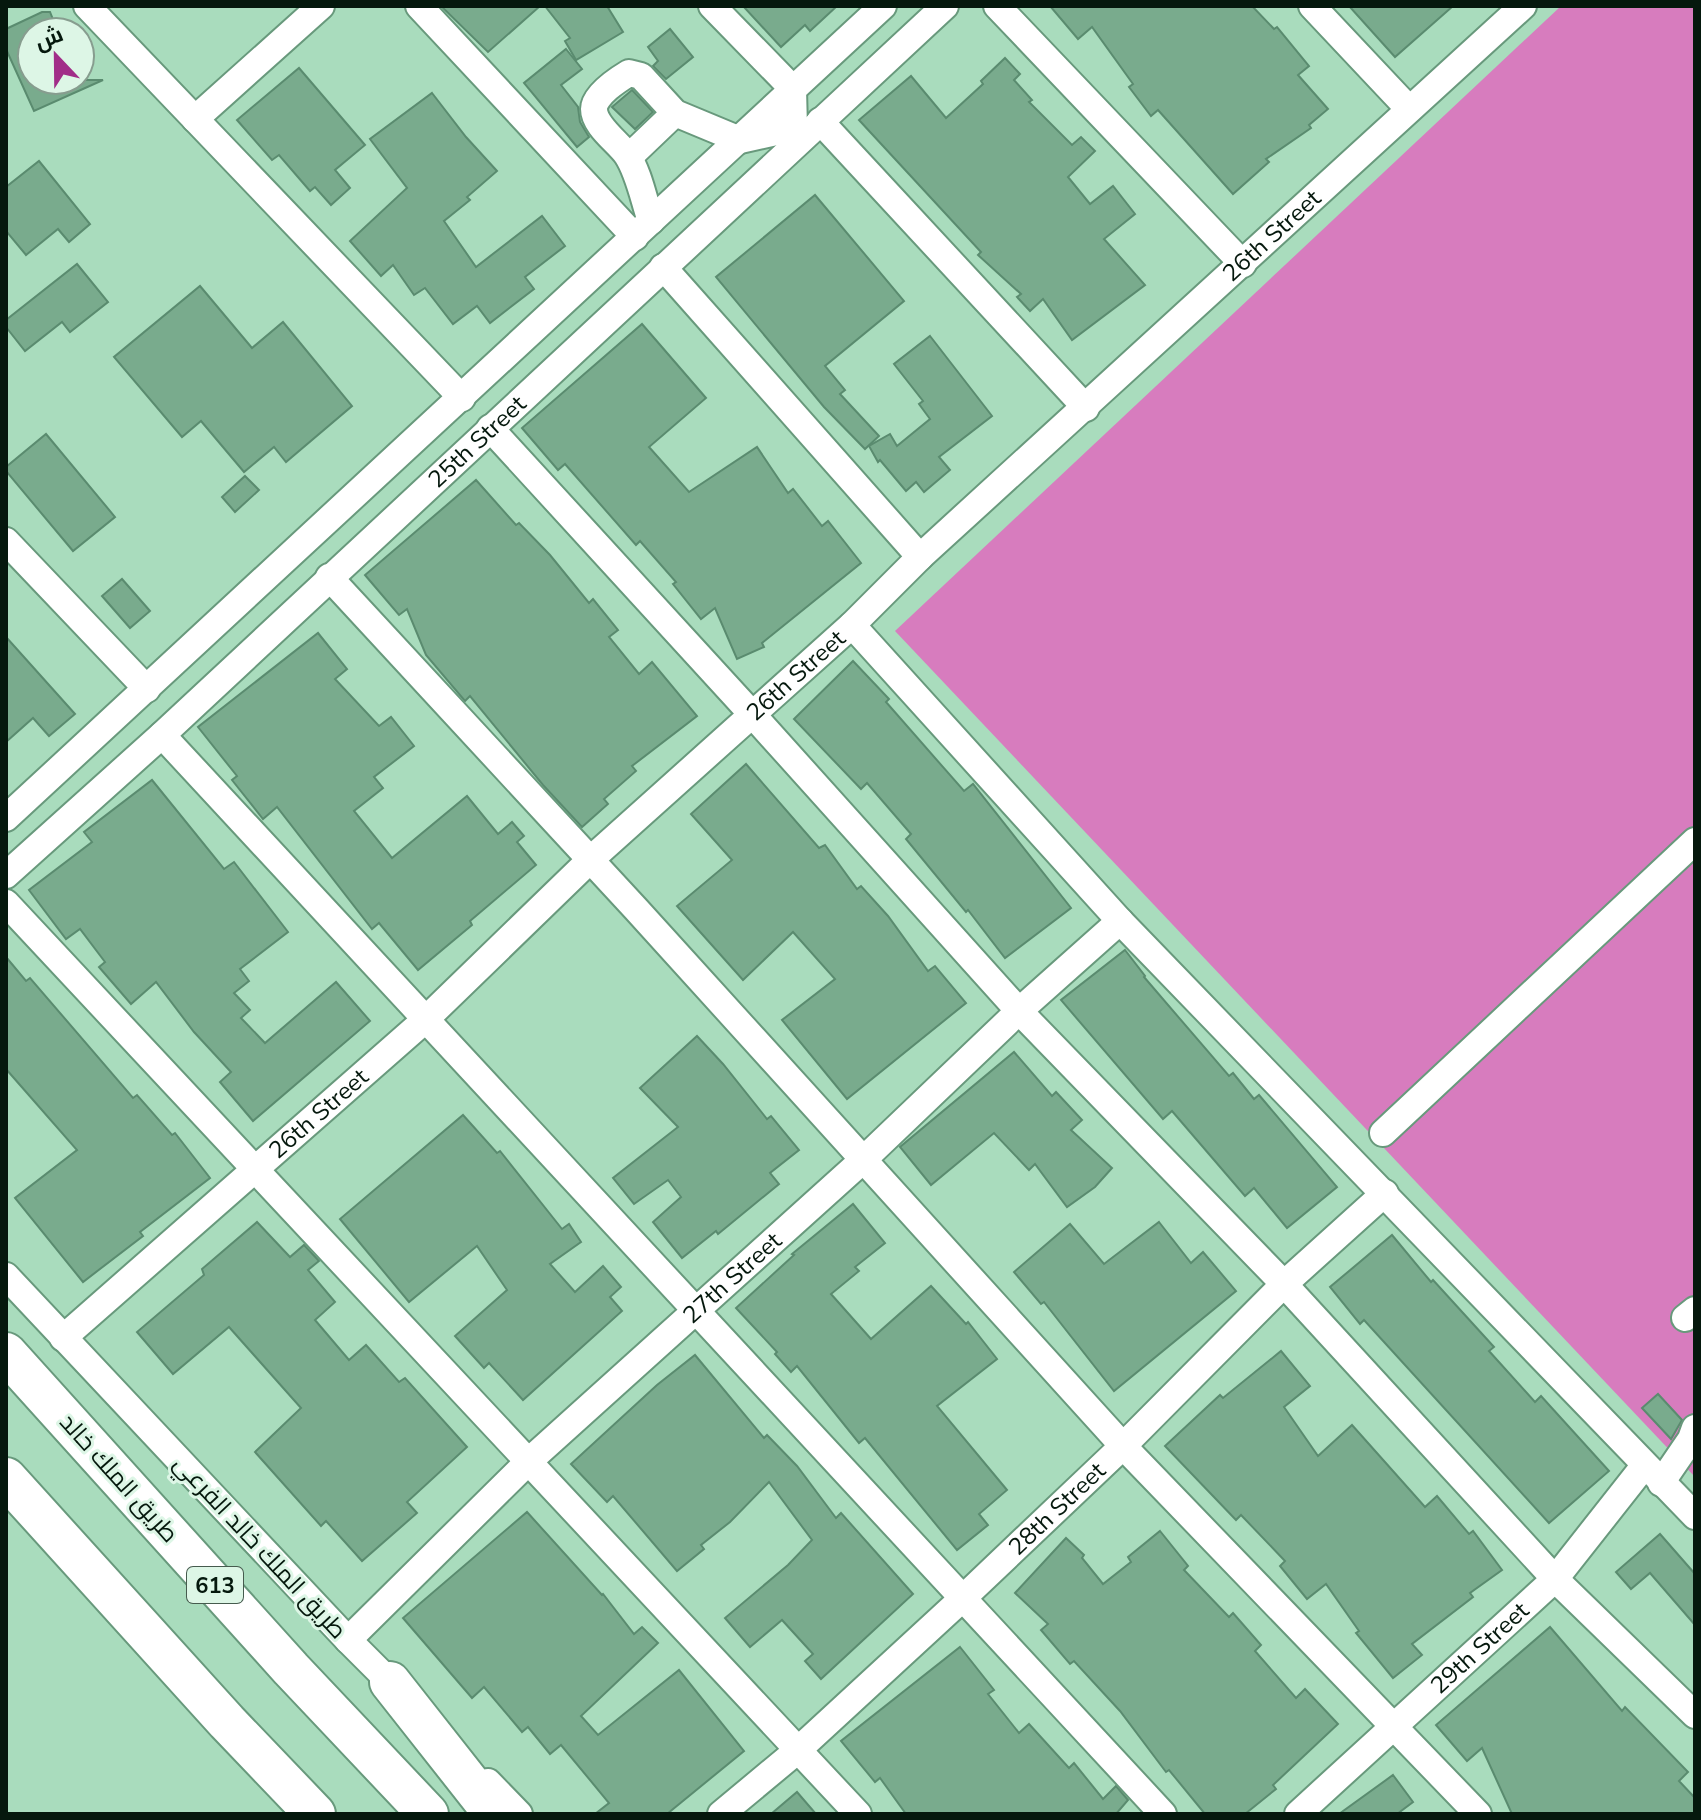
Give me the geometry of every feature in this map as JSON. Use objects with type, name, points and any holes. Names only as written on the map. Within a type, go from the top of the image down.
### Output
[{"type":"highway","name":"طريق الملك خالد","points":[[6,1353],[291,1669],[428,1814]]},
{"type":"highway","points":[[6,1478],[227,1722],[315,1814]]},
{"type":"highway","points":[[390,1682],[494,1814]]},
{"type":"street","points":[[87,6],[462,398]]},
{"type":"street","points":[[195,119],[321,6]]},
{"type":"street","points":[[419,6],[643,229]]},
{"type":"street","points":[[712,6],[793,89]]},
{"type":"street","name":"25th Street","points":[[6,818],[883,6]]},
{"type":"street","name":"25th Street","points":[[6,875],[162,735],[945,6]]},
{"type":"street","points":[[997,6],[1243,264]]},
{"type":"street","points":[[1312,6],[1409,109]]},
{"type":"street","name":"26th Street","points":[[63,1338],[425,1020],[590,860],[852,625],[920,557],[1523,6]]},
{"type":"street","points":[[643,229],[629,157],[597,119],[594,109],[596,101],[629,73],[641,76],[675,113],[740,140]]},
{"type":"street","points":[[629,157],[675,113]]},
{"type":"street","points":[[820,121],[1086,408]]},
{"type":"street","points":[[663,267],[920,557]]},
{"type":"street","points":[[490,428],[1019,1011],[1284,1284],[1555,1579],[1695,1715]]},
{"type":"street","points":[[6,541],[147,689]]},
{"type":"street","points":[[329,577],[1123,1446],[1478,1814]]},
{"type":"street","points":[[852,625],[1120,921],[1695,1516]]},
{"type":"street","points":[[162,735],[1163,1814]]},
{"type":"street","points":[[1383,1133],[1695,841]]},
{"type":"street","points":[[6,903],[858,1814]]},
{"type":"street","name":"27th Street","points":[[348,1640],[529,1461],[863,1160],[1019,1011],[1120,921]]},
{"type":"street","name":"28th Street","points":[[721,1814],[798,1750],[963,1598],[1123,1446],[1284,1284],[1385,1193]]},
{"type":"street","name":"طريق الملك خالد الفرعي","points":[[6,1276],[348,1640],[519,1814]]},
{"type":"street","name":"29th Street","points":[[1298,1814],[1555,1579],[1653,1474],[1688,1461],[1695,1428]]},
{"type":"shaded area","points":[[1561,6],[1695,6],[1695,1477],[895,631]]},
{"type":"building","points":[[441,6],[540,6],[488,52]]},
{"type":"building","points":[[545,6],[607,6],[623,32],[576,60],[565,41],[570,38]]},
{"type":"building","points":[[743,6],[837,6],[810,31],[805,25],[781,47]]},
{"type":"building","points":[[1050,6],[1252,6],[1274,29],[1277,27],[1309,66],[1298,75],[1328,109],[1309,125],[1311,128],[1266,159],[1269,162],[1233,194],[1158,110],[1151,116],[1129,87],[1133,84],[1092,27],[1078,39]]},
{"type":"building","points":[[1349,6],[1453,6],[1395,57]]},
{"type":"building","points":[[50,12],[52,16],[34,16]]},
{"type":"building","points":[[16,24],[16,71],[6,49],[6,29]]},
{"type":"building","points":[[670,29],[693,57],[666,79],[653,66],[658,61],[648,47]]},
{"type":"building","points":[[566,49],[582,69],[561,85],[578,107],[580,122],[589,137],[577,147],[524,83]]},
{"type":"building","points":[[1005,58],[1020,74],[1014,80],[1032,100],[1029,102],[1072,145],[1081,137],[1095,151],[1068,177],[1090,204],[1113,186],[1135,214],[1104,239],[1145,285],[1072,340],[1043,299],[1030,311],[1017,297],[1021,294],[978,255],[981,252],[859,120],[911,76],[946,118],[983,84],[981,81]]},
{"type":"building","points":[[299,68],[365,145],[335,170],[350,188],[331,205],[315,187],[310,191],[279,155],[272,160],[237,120]]},
{"type":"building","points":[[632,90],[653,112],[635,129],[612,107]]},
{"type":"building","points":[[432,93],[497,171],[467,197],[470,200],[444,221],[476,267],[542,216],[565,246],[525,277],[534,289],[490,323],[477,306],[453,324],[425,288],[414,295],[393,265],[381,276],[350,241],[407,188],[370,139]]},
{"type":"building","points":[[27,96],[67,96],[34,111]]},
{"type":"building","points":[[39,161],[90,224],[69,242],[58,229],[26,255],[6,231],[6,187]]},
{"type":"building","points":[[815,195],[904,301],[825,366],[845,390],[840,394],[879,436],[865,449],[824,407],[716,277]]},
{"type":"building","points":[[77,264],[108,302],[70,332],[62,322],[25,351],[6,327],[6,320]]},
{"type":"building","points":[[200,286],[252,348],[283,322],[352,406],[286,462],[274,447],[244,472],[201,421],[182,437],[114,357]]},
{"type":"building","points":[[642,324],[706,398],[649,447],[689,492],[757,447],[788,493],[793,489],[822,526],[828,521],[861,563],[762,643],[764,647],[737,659],[715,608],[701,619],[673,584],[676,582],[640,541],[636,545],[565,464],[558,470],[522,428]]},
{"type":"building","points":[[930,336],[992,416],[939,457],[950,470],[924,492],[916,482],[906,491],[880,460],[878,462],[869,446],[890,434],[897,446],[930,419],[919,404],[923,401],[894,364]]},
{"type":"building","points":[[46,434],[115,517],[73,551],[6,471],[6,467]]},
{"type":"building","points":[[245,476],[259,490],[235,512],[222,497]]},
{"type":"building","points":[[476,480],[516,525],[519,523],[550,555],[589,603],[593,599],[618,630],[609,637],[639,674],[652,662],[697,716],[632,766],[636,771],[604,799],[608,804],[582,827],[470,696],[465,701],[426,655],[407,609],[399,615],[365,575]]},
{"type":"building","points":[[122,579],[150,611],[130,628],[102,596]]},
{"type":"building","points":[[318,633],[347,669],[335,679],[379,726],[391,717],[414,746],[374,777],[383,788],[354,811],[392,858],[467,796],[498,834],[512,822],[524,836],[517,842],[536,865],[418,970],[379,923],[372,929],[277,807],[263,819],[232,780],[237,776],[198,727]]},
{"type":"building","points":[[6,637],[75,714],[49,736],[33,718],[6,742]]},
{"type":"building","points":[[853,661],[889,699],[886,702],[964,791],[973,784],[1071,908],[1005,958],[906,839],[911,834],[867,783],[861,789],[794,719]]},
{"type":"building","points":[[746,764],[819,848],[825,845],[857,889],[861,886],[888,916],[928,971],[935,966],[966,1003],[847,1099],[782,1020],[835,979],[793,932],[743,980],[677,906],[732,860],[691,814]]},
{"type":"building","points":[[152,780],[224,869],[234,862],[288,932],[240,969],[249,981],[234,993],[250,1010],[241,1018],[265,1043],[336,982],[370,1021],[253,1121],[220,1082],[231,1072],[194,1032],[156,982],[131,1004],[99,967],[105,962],[80,929],[66,939],[29,890],[92,842],[84,832]]},
{"type":"building","points":[[1125,950],[1144,977],[1229,1076],[1233,1073],[1254,1099],[1259,1095],[1337,1187],[1287,1228],[1254,1188],[1245,1196],[1172,1111],[1163,1119],[1061,1000]]},
{"type":"building","points":[[6,957],[26,981],[30,978],[133,1098],[137,1095],[172,1135],[175,1133],[210,1178],[140,1232],[143,1236],[83,1282],[15,1198],[77,1150],[6,1069]]},
{"type":"building","points":[[697,1036],[767,1119],[771,1116],[799,1150],[770,1173],[779,1184],[718,1234],[716,1231],[682,1258],[653,1222],[681,1197],[668,1180],[634,1204],[613,1178],[678,1127],[640,1088]]},
{"type":"building","points":[[1014,1052],[1052,1096],[1056,1092],[1082,1120],[1071,1130],[1112,1168],[1095,1187],[1067,1207],[1035,1164],[1029,1170],[994,1133],[931,1185],[900,1147]]},
{"type":"building","points":[[463,1115],[497,1153],[500,1151],[562,1229],[569,1224],[581,1242],[550,1264],[575,1292],[603,1266],[621,1287],[610,1297],[622,1311],[523,1400],[489,1363],[484,1368],[455,1336],[507,1290],[477,1246],[409,1302],[340,1219]]},
{"type":"building","points":[[853,1204],[885,1243],[855,1267],[859,1271],[831,1294],[871,1339],[931,1286],[966,1324],[968,1322],[997,1359],[937,1406],[1007,1490],[979,1514],[988,1525],[957,1550],[865,1438],[859,1443],[797,1366],[791,1372],[775,1354],[777,1352],[736,1308],[792,1254]]},
{"type":"building","points":[[257,1222],[290,1257],[304,1245],[319,1261],[308,1270],[335,1302],[315,1320],[349,1360],[366,1345],[399,1382],[405,1378],[467,1447],[407,1502],[417,1513],[362,1561],[326,1521],[321,1526],[255,1452],[301,1408],[229,1327],[173,1374],[137,1332],[204,1275],[202,1269]]},
{"type":"building","points":[[1159,1222],[1191,1263],[1203,1252],[1236,1291],[1114,1391],[1044,1302],[1041,1304],[1014,1272],[1070,1224],[1104,1264]]},
{"type":"building","points":[[1392,1235],[1431,1282],[1433,1280],[1494,1347],[1489,1351],[1535,1402],[1541,1396],[1609,1471],[1549,1523],[1364,1320],[1360,1324],[1330,1287]]},
{"type":"building","points":[[1281,1351],[1310,1386],[1284,1407],[1318,1456],[1352,1425],[1425,1507],[1437,1496],[1469,1534],[1473,1531],[1502,1570],[1470,1593],[1473,1597],[1412,1644],[1422,1655],[1393,1678],[1356,1633],[1359,1631],[1326,1584],[1307,1599],[1280,1566],[1285,1561],[1241,1515],[1236,1520],[1165,1446],[1220,1395],[1223,1398]]},
{"type":"building","points":[[695,1355],[764,1438],[767,1435],[797,1466],[836,1518],[841,1513],[913,1594],[821,1679],[805,1661],[813,1654],[782,1620],[750,1647],[725,1618],[788,1565],[812,1540],[769,1482],[730,1522],[701,1545],[704,1549],[677,1571],[613,1496],[607,1502],[571,1464],[657,1385]]},
{"type":"building","points":[[1658,1394],[1682,1420],[1671,1439],[1642,1408]]},
{"type":"building","points":[[527,1512],[603,1594],[634,1634],[642,1627],[658,1643],[581,1716],[598,1735],[679,1670],[744,1751],[667,1814],[595,1814],[609,1803],[561,1745],[550,1754],[528,1727],[522,1732],[484,1687],[472,1698],[403,1618]]},
{"type":"building","points":[[1160,1531],[1188,1566],[1184,1570],[1229,1617],[1233,1613],[1261,1645],[1255,1651],[1296,1698],[1305,1689],[1338,1724],[1273,1785],[1276,1789],[1245,1814],[1205,1814],[1169,1770],[1166,1772],[1120,1711],[1074,1661],[1070,1664],[1041,1630],[1048,1624],[1015,1593],[1066,1538],[1084,1555],[1082,1558],[1103,1584],[1131,1562],[1128,1557]]},
{"type":"building","points":[[1660,1534],[1695,1574],[1695,1625],[1650,1573],[1631,1589],[1616,1572]]},
{"type":"building","points":[[1550,1627],[1622,1711],[1625,1707],[1688,1772],[1679,1781],[1695,1798],[1695,1814],[1512,1814],[1482,1748],[1467,1761],[1436,1725]]},
{"type":"building","points":[[960,1647],[994,1690],[988,1694],[1019,1733],[1029,1724],[1069,1768],[1074,1763],[1103,1799],[1116,1786],[1128,1800],[1116,1814],[906,1814],[880,1778],[875,1782],[841,1741]]},
{"type":"building","points":[[1393,1775],[1413,1802],[1397,1814],[1339,1814]]},
{"type":"building","points":[[797,1792],[816,1814],[771,1814]]}]
